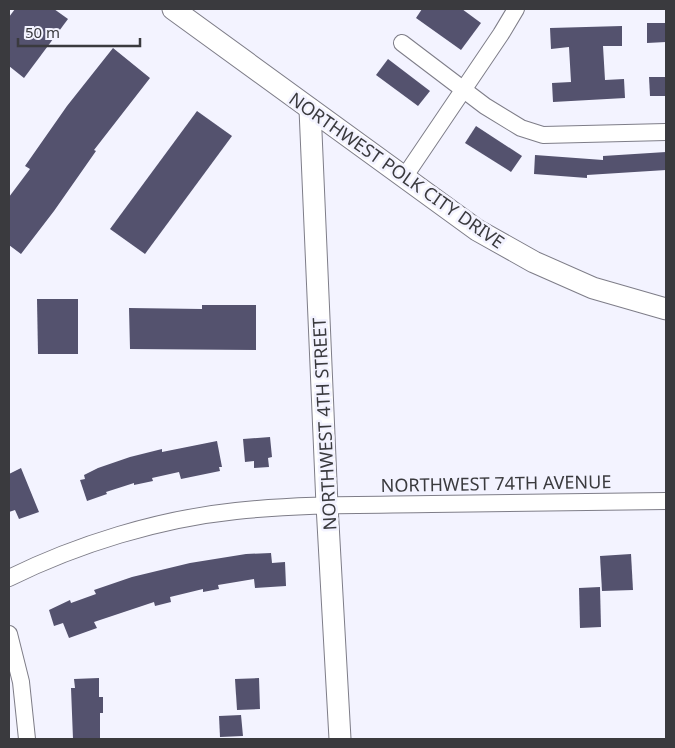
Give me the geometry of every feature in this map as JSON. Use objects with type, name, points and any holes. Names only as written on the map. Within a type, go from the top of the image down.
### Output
[{"type":"street","name":"NORTHWEST POLK CITY DRIVE","points":[[173,9],[477,230],[534,262],[593,288],[666,310]]},
{"type":"street","points":[[405,176],[464,90],[516,9]]},
{"type":"street","points":[[402,43],[464,90],[521,128],[543,135],[666,132]]},
{"type":"street","name":"NORTHWEST 4TH STREET","points":[[310,109],[327,505],[340,739]]},
{"type":"street","name":"NORTHWEST 74TH AVENUE","points":[[9,578],[32,566],[80,548],[130,533],[183,520],[234,511],[327,505],[666,501]]},
{"type":"street","points":[[9,634],[21,682],[27,739]]},
{"type":"building","points":[[15,9],[54,9],[68,19],[24,78],[9,66],[9,17]]},
{"type":"building","points":[[422,9],[462,9],[481,23],[461,50],[416,18]]},
{"type":"building","points":[[647,23],[666,23],[666,42],[647,43]]},
{"type":"building","points":[[622,26],[622,46],[603,46],[605,80],[624,79],[625,98],[553,102],[552,83],[571,82],[569,47],[551,49],[550,28]]},
{"type":"building","points":[[113,48],[150,78],[94,150],[96,151],[54,211],[21,254],[9,245],[9,197],[30,169],[25,166],[67,106]]},
{"type":"building","points":[[388,59],[430,91],[418,106],[376,75]]},
{"type":"building","points":[[649,77],[666,77],[666,96],[650,96]]},
{"type":"building","points":[[197,111],[232,136],[145,254],[110,229]]},
{"type":"building","points":[[476,126],[522,156],[511,172],[465,143]]},
{"type":"building","points":[[666,152],[666,170],[587,175],[587,178],[534,174],[535,155],[603,160],[603,156]]},
{"type":"building","points":[[37,299],[78,299],[78,354],[38,354]]},
{"type":"building","points":[[202,305],[256,305],[256,350],[130,349],[129,308],[202,309]]},
{"type":"building","points":[[270,437],[272,457],[268,458],[269,467],[254,468],[254,461],[245,462],[243,439]]},
{"type":"building","points":[[217,441],[222,467],[219,467],[220,471],[181,479],[179,472],[152,478],[153,481],[134,485],[134,483],[106,492],[107,494],[87,501],[80,480],[85,479],[84,475],[98,468],[162,449],[162,452]]},
{"type":"building","points":[[21,468],[39,512],[19,519],[15,510],[9,512],[9,474]]},
{"type":"building","points":[[271,553],[272,563],[285,562],[286,586],[255,588],[254,579],[218,585],[219,589],[203,592],[203,589],[170,597],[171,602],[155,606],[154,602],[94,622],[97,628],[69,638],[63,623],[54,626],[49,610],[70,600],[71,603],[96,594],[94,590],[132,577],[190,563],[246,554]]},
{"type":"building","points":[[631,554],[633,590],[602,591],[600,556]]},
{"type":"building","points":[[600,587],[601,627],[580,628],[579,588]]},
{"type":"building","points":[[99,678],[99,697],[103,697],[103,713],[100,713],[100,739],[73,739],[71,688],[75,688],[74,679]]},
{"type":"building","points":[[259,678],[260,709],[237,710],[235,679]]},
{"type":"building","points":[[241,715],[243,736],[220,737],[219,716]]}]
